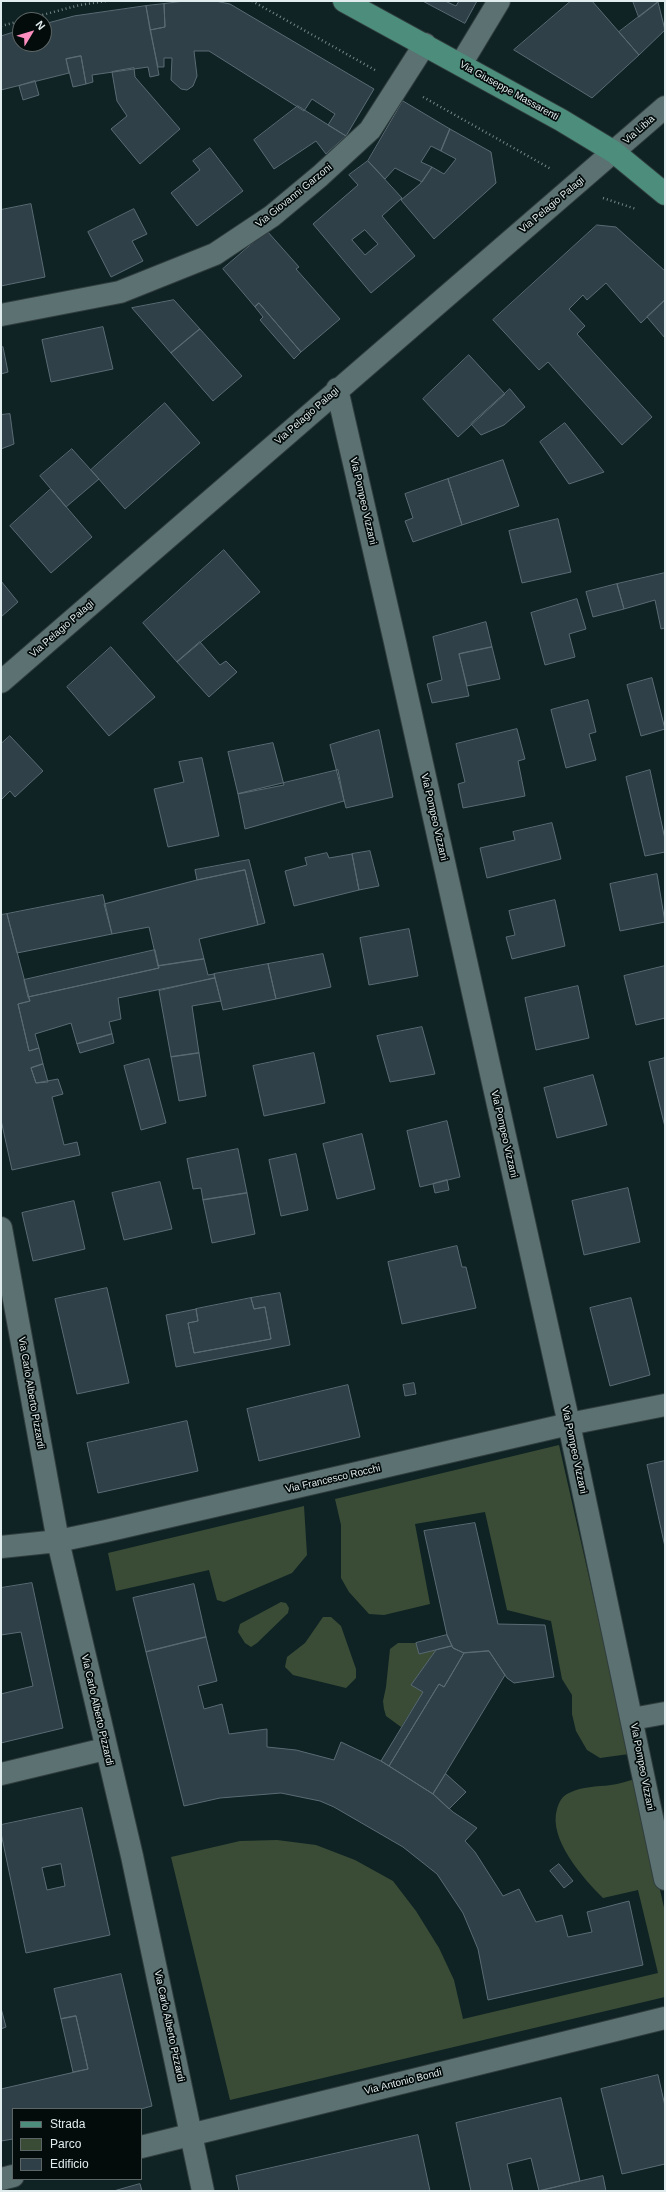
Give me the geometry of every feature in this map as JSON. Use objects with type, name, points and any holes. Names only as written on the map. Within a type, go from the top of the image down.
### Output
[{"type":"main road","name":"Via Giuseppe Massarenti","points":[[344,1],[425,44],[561,120],[614,152],[665,194]]},
{"type":"street","points":[[461,64],[499,1]]},
{"type":"street","name":"Via Giovanni Garzoni","points":[[1,315],[120,292],[215,254],[272,216],[320,176],[370,130],[425,44]]},
{"type":"street","name":"Via Libia","points":[[614,152],[665,107]]},
{"type":"street","name":"Via Pelagio Palagi","points":[[1,682],[614,152]]},
{"type":"street","name":"Via Pompeo Vizzani","points":[[337,390],[397,650],[569,1424],[665,1879]]},
{"type":"street","name":"Via Carlo Alberto Pizzardi","points":[[1,1228],[58,1541],[105,1749],[132,1856],[203,2191]]},
{"type":"street","name":"Via Francesco Rocchi","points":[[1,1547],[58,1541],[569,1424],[665,1405]]},
{"type":"street","points":[[632,1719],[665,1713]]},
{"type":"street","points":[[1,1774],[105,1749]]},
{"type":"street","name":"Via Antonio Bondi","points":[[142,2147],[665,2018]]},
{"type":"street","points":[[1,2179],[12,2176]]},
{"type":"path","points":[[52,12],[80,5],[106,1]]},
{"type":"path","points":[[1,26],[12,23]]},
{"type":"path","points":[[608,200],[630,205],[640,211]]},
{"type":"green space","points":[[559,1445],[629,1754],[600,1758],[587,1750],[576,1731],[572,1714],[572,1695],[562,1679],[551,1621],[507,1610],[485,1512],[415,1524],[430,1604],[384,1615],[369,1614],[349,1592],[341,1578],[341,1525],[335,1499]]},
{"type":"green space","points":[[304,1506],[307,1555],[292,1573],[224,1602],[217,1600],[209,1570],[116,1591],[108,1553]]},
{"type":"green space","points":[[281,1602],[286,1603],[289,1608],[288,1613],[257,1643],[251,1647],[245,1643],[238,1632],[240,1624]]},
{"type":"green space","points":[[323,1617],[331,1617],[341,1626],[356,1669],[356,1678],[346,1688],[293,1675],[285,1667],[287,1657],[305,1643]]},
{"type":"green space","points":[[398,1643],[416,1643],[419,1654],[436,1650],[411,1685],[423,1692],[401,1727],[386,1716],[383,1701],[390,1649]]},
{"type":"green space","points":[[635,1779],[665,1912],[665,1997],[230,2100],[171,1857],[240,1841],[277,1840],[316,1845],[355,1860],[393,1881],[416,1911],[439,1948],[454,1980],[463,2019],[658,1973],[638,1890],[603,1898],[586,1880],[569,1857],[562,1845],[556,1821],[559,1804],[567,1794],[584,1788],[614,1785]]},
{"type":"building","points":[[185,1],[215,1],[230,4],[374,89],[346,136],[328,125],[335,114],[312,99],[304,111],[209,51],[194,51],[197,76],[193,86],[187,90],[181,89],[171,80],[172,58],[164,58],[164,67],[158,67],[150,30],[165,27],[164,4]]},
{"type":"building","points":[[423,1],[445,1],[456,6],[459,1],[477,1],[465,23]]},
{"type":"building","points":[[571,1],[592,1],[639,55],[592,98],[514,50]]},
{"type":"building","points":[[633,1],[657,1],[658,2],[639,17]]},
{"type":"building","points":[[658,2],[665,30],[639,55],[619,32]]},
{"type":"building","points":[[164,4],[165,27],[150,30],[146,6]]},
{"type":"building","points":[[146,6],[159,75],[150,77],[148,67],[92,75],[93,82],[86,84],[81,56],[66,59],[69,73],[1,90],[1,36],[12,33],[12,52],[52,52],[52,22],[74,16]]},
{"type":"building","points":[[81,56],[86,84],[73,87],[66,59]]},
{"type":"building","points":[[134,68],[135,77],[180,129],[140,164],[111,129],[127,116],[117,101],[112,72]]},
{"type":"building","points":[[35,81],[39,95],[23,100],[19,86]]},
{"type":"building","points":[[403,101],[450,129],[441,151],[431,146],[421,162],[432,167],[422,182],[395,168],[385,179],[368,161]]},
{"type":"building","points":[[298,106],[346,136],[326,154],[316,141],[274,169],[254,140]]},
{"type":"building","points":[[450,129],[491,152],[496,183],[434,239],[401,200],[420,184],[432,167],[444,174],[456,159],[441,151]]},
{"type":"building","points":[[210,148],[243,191],[197,226],[171,193],[200,170],[193,161]]},
{"type":"building","points":[[368,161],[402,198],[382,216],[415,256],[371,293],[313,224],[358,185],[349,175]],"holes":[[[365,230],[378,244],[365,255],[352,240]]]},
{"type":"building","points":[[31,204],[45,277],[1,286],[1,210]]},
{"type":"building","points":[[134,209],[147,234],[132,241],[143,261],[111,277],[88,232]]},
{"type":"building","points":[[597,225],[616,227],[665,271],[665,300],[641,323],[606,283],[587,300],[583,295],[569,309],[585,326],[577,334],[652,417],[622,445],[548,362],[539,370],[493,320]]},
{"type":"building","points":[[267,231],[299,267],[296,269],[340,319],[301,352],[259,303],[255,307],[223,269]]},
{"type":"building","points":[[174,300],[200,329],[171,353],[132,308]]},
{"type":"building","points":[[665,300],[665,338],[647,317]]},
{"type":"building","points":[[259,303],[301,352],[294,359],[260,320],[263,317],[255,307]]},
{"type":"building","points":[[103,327],[113,369],[51,382],[42,340]]},
{"type":"building","points":[[200,329],[242,376],[213,401],[171,353]]},
{"type":"building","points":[[3,347],[8,372],[1,374],[1,348]]},
{"type":"building","points":[[469,355],[505,394],[458,437],[423,399]]},
{"type":"building","points":[[510,389],[525,407],[504,425],[481,435],[471,424]]},
{"type":"building","points":[[165,403],[200,443],[125,509],[91,470]]},
{"type":"building","points":[[10,414],[14,444],[1,449],[1,415]]},
{"type":"building","points":[[565,423],[604,472],[569,484],[540,442]]},
{"type":"building","points":[[72,449],[99,479],[66,507],[40,476]]},
{"type":"building","points":[[503,460],[519,506],[462,525],[448,479]]},
{"type":"building","points":[[448,479],[462,525],[413,542],[405,521],[413,518],[405,494]]},
{"type":"building","points":[[51,489],[92,537],[51,573],[10,526]]},
{"type":"building","points":[[558,519],[571,572],[522,583],[509,531]]},
{"type":"building","points":[[224,550],[260,592],[177,662],[143,623]]},
{"type":"building","points":[[665,573],[665,628],[661,629],[655,600],[624,609],[617,584]]},
{"type":"building","points":[[1,581],[18,602],[1,617]]},
{"type":"building","points":[[617,584],[624,609],[593,617],[586,592]]},
{"type":"building","points":[[577,599],[586,629],[569,634],[575,657],[545,665],[531,613]]},
{"type":"building","points":[[486,622],[492,647],[459,654],[469,696],[432,703],[427,684],[442,680],[433,637]]},
{"type":"building","points":[[200,642],[220,665],[226,661],[237,672],[209,697],[177,662]]},
{"type":"building","points":[[111,647],[155,697],[109,736],[67,687]]},
{"type":"building","points":[[492,647],[500,679],[467,686],[459,654]]},
{"type":"building","points":[[652,678],[665,729],[641,736],[627,685]]},
{"type":"building","points":[[588,700],[596,732],[589,734],[596,760],[566,768],[551,710]]},
{"type":"building","points":[[517,729],[525,759],[518,761],[525,796],[463,808],[458,784],[465,782],[456,744]]},
{"type":"building","points":[[379,730],[393,797],[346,808],[330,745]]},
{"type":"building","points":[[10,736],[43,771],[15,797],[10,791],[1,800],[1,744]]},
{"type":"building","points":[[273,743],[284,785],[238,794],[228,752]]},
{"type":"building","points":[[202,758],[219,836],[168,847],[154,789],[184,782],[179,762]]},
{"type":"building","points":[[338,770],[344,801],[245,829],[238,794]]},
{"type":"building","points":[[650,770],[665,839],[665,852],[645,856],[626,777]]},
{"type":"building","points":[[552,823],[561,859],[487,878],[480,848],[515,840],[513,832]]},
{"type":"building","points":[[370,851],[379,886],[359,890],[352,854]]},
{"type":"building","points":[[327,853],[329,858],[352,854],[359,890],[294,906],[285,871],[307,865],[305,858]]},
{"type":"building","points":[[249,860],[265,923],[258,925],[245,870],[197,880],[195,870]]},
{"type":"building","points":[[245,870],[258,925],[199,939],[204,959],[158,966],[149,927],[112,934],[104,904],[197,880]]},
{"type":"building","points":[[657,874],[665,922],[620,931],[610,884]]},
{"type":"building","points":[[103,895],[112,934],[17,953],[7,914]]},
{"type":"building","points":[[555,900],[565,946],[512,959],[506,937],[515,935],[509,911]]},
{"type":"building","points":[[7,914],[30,1001],[18,1004],[29,1051],[39,1048],[43,1064],[31,1068],[36,1083],[58,1079],[63,1094],[52,1097],[64,1145],[77,1142],[80,1155],[12,1170],[1,1120],[1,915]]},
{"type":"building","points":[[409,929],[418,976],[369,985],[360,938]]},
{"type":"building","points":[[155,950],[159,968],[28,997],[24,980]]},
{"type":"building","points":[[323,954],[331,987],[276,999],[268,964]]},
{"type":"building","points":[[204,959],[208,975],[214,974],[215,978],[118,998],[121,1019],[109,1022],[112,1034],[77,1044],[71,1023],[35,1034],[39,1048],[29,1051],[18,1004],[30,1001],[28,997],[159,968],[158,966]]},
{"type":"building","points":[[268,964],[276,999],[223,1010],[214,974]]},
{"type":"building","points":[[665,966],[665,1018],[636,1025],[624,976]]},
{"type":"building","points":[[215,978],[221,1001],[192,1006],[199,1053],[171,1057],[159,991]]},
{"type":"building","points":[[578,986],[589,1038],[536,1050],[525,998]]},
{"type":"building","points":[[422,1027],[435,1074],[390,1082],[377,1036]]},
{"type":"building","points":[[112,1034],[114,1043],[80,1053],[77,1044]]},
{"type":"building","points":[[199,1053],[206,1096],[179,1101],[171,1057]]},
{"type":"building","points":[[314,1053],[325,1103],[264,1116],[253,1066]]},
{"type":"building","points":[[665,1058],[665,1127],[649,1062]]},
{"type":"building","points":[[149,1059],[166,1123],[141,1130],[124,1066]]},
{"type":"building","points":[[43,1064],[48,1082],[36,1083],[31,1068]]},
{"type":"building","points":[[593,1075],[607,1125],[557,1138],[544,1088]]},
{"type":"building","points":[[447,1121],[460,1177],[420,1187],[407,1131]]},
{"type":"building","points":[[362,1134],[375,1189],[337,1199],[323,1144]]},
{"type":"building","points":[[238,1149],[247,1193],[203,1200],[201,1188],[193,1189],[187,1159]]},
{"type":"building","points":[[296,1154],[308,1210],[281,1216],[269,1160]]},
{"type":"building","points":[[447,1180],[449,1190],[435,1193],[433,1184]]},
{"type":"building","points":[[160,1182],[172,1229],[124,1240],[112,1193]]},
{"type":"building","points":[[628,1188],[640,1242],[584,1255],[572,1201]]},
{"type":"building","points":[[247,1193],[255,1234],[212,1243],[203,1200]]},
{"type":"building","points":[[74,1201],[85,1249],[33,1261],[22,1213]]},
{"type":"building","points":[[457,1246],[462,1267],[466,1267],[476,1308],[402,1324],[388,1262]]},
{"type":"building","points":[[107,1288],[129,1383],[77,1394],[55,1299]]},
{"type":"building","points":[[280,1293],[290,1345],[176,1367],[166,1315],[196,1309],[198,1321],[188,1323],[194,1353],[271,1339],[265,1307],[254,1309],[251,1298]]},
{"type":"building","points":[[251,1298],[254,1309],[265,1307],[271,1339],[194,1353],[188,1323],[198,1321],[196,1309]]},
{"type":"building","points":[[631,1298],[650,1375],[610,1386],[590,1308]]},
{"type":"building","points":[[414,1383],[416,1394],[405,1396],[403,1385]]},
{"type":"building","points":[[348,1385],[360,1437],[259,1461],[247,1409]]},
{"type":"building","points":[[187,1421],[198,1471],[98,1493],[87,1443]]},
{"type":"building","points":[[665,1461],[665,1547],[647,1465]]},
{"type":"building","points":[[475,1523],[498,1624],[545,1625],[554,1677],[514,1683],[507,1678],[489,1651],[464,1653],[453,1648],[447,1635],[424,1531]]},
{"type":"building","points":[[32,1583],[63,1728],[1,1743],[1,1694],[33,1686],[21,1632],[1,1635],[1,1588]]},
{"type":"building","points":[[194,1584],[206,1637],[146,1652],[133,1598]]},
{"type":"building","points":[[447,1635],[452,1646],[419,1654],[416,1643]]},
{"type":"building","points":[[206,1637],[217,1681],[198,1686],[204,1709],[222,1704],[229,1734],[267,1729],[267,1747],[296,1750],[334,1760],[341,1742],[381,1761],[433,1794],[453,1812],[477,1828],[465,1841],[475,1852],[503,1896],[519,1889],[536,1922],[562,1915],[568,1937],[592,1932],[587,1912],[629,1901],[643,1965],[488,2000],[478,1949],[463,1913],[437,1874],[403,1847],[334,1807],[320,1801],[281,1793],[220,1798],[184,1806],[146,1652]]},
{"type":"building","points":[[452,1646],[453,1648],[464,1653],[444,1687],[439,1684],[389,1766],[381,1761],[423,1692],[411,1685],[436,1650]]},
{"type":"building","points":[[489,1651],[505,1675],[433,1794],[389,1766],[439,1684],[444,1687],[464,1653]]},
{"type":"building","points":[[446,1774],[466,1792],[449,1809],[433,1794]]},
{"type":"building","points":[[82,1808],[110,1935],[26,1953],[1,1833],[1,1825]],"holes":[[[61,1864],[65,1886],[47,1890],[42,1868]]]},
{"type":"building","points":[[559,1864],[573,1881],[564,1888],[550,1871]]},
{"type":"building","points":[[121,1974],[152,2106],[142,2109],[12,2108],[12,2139],[1,2141],[1,2089],[88,2069],[76,2016],[61,2019],[54,1989]]},
{"type":"building","points":[[1,2008],[6,2027],[1,2029]]},
{"type":"building","points":[[76,2016],[88,2069],[73,2072],[61,2019]]},
{"type":"building","points":[[658,2075],[665,2106],[665,2164],[622,2174],[601,2089]]},
{"type":"building","points":[[561,2098],[580,2181],[539,2191],[531,2158],[507,2164],[513,2191],[471,2191],[456,2123]]},
{"type":"building","points":[[418,2135],[430,2191],[239,2191],[236,2176]]},
{"type":"building","points":[[603,2176],[606,2191],[538,2191],[580,2181]]},
{"type":"building","points":[[140,2184],[142,2191],[114,2191]]}]
